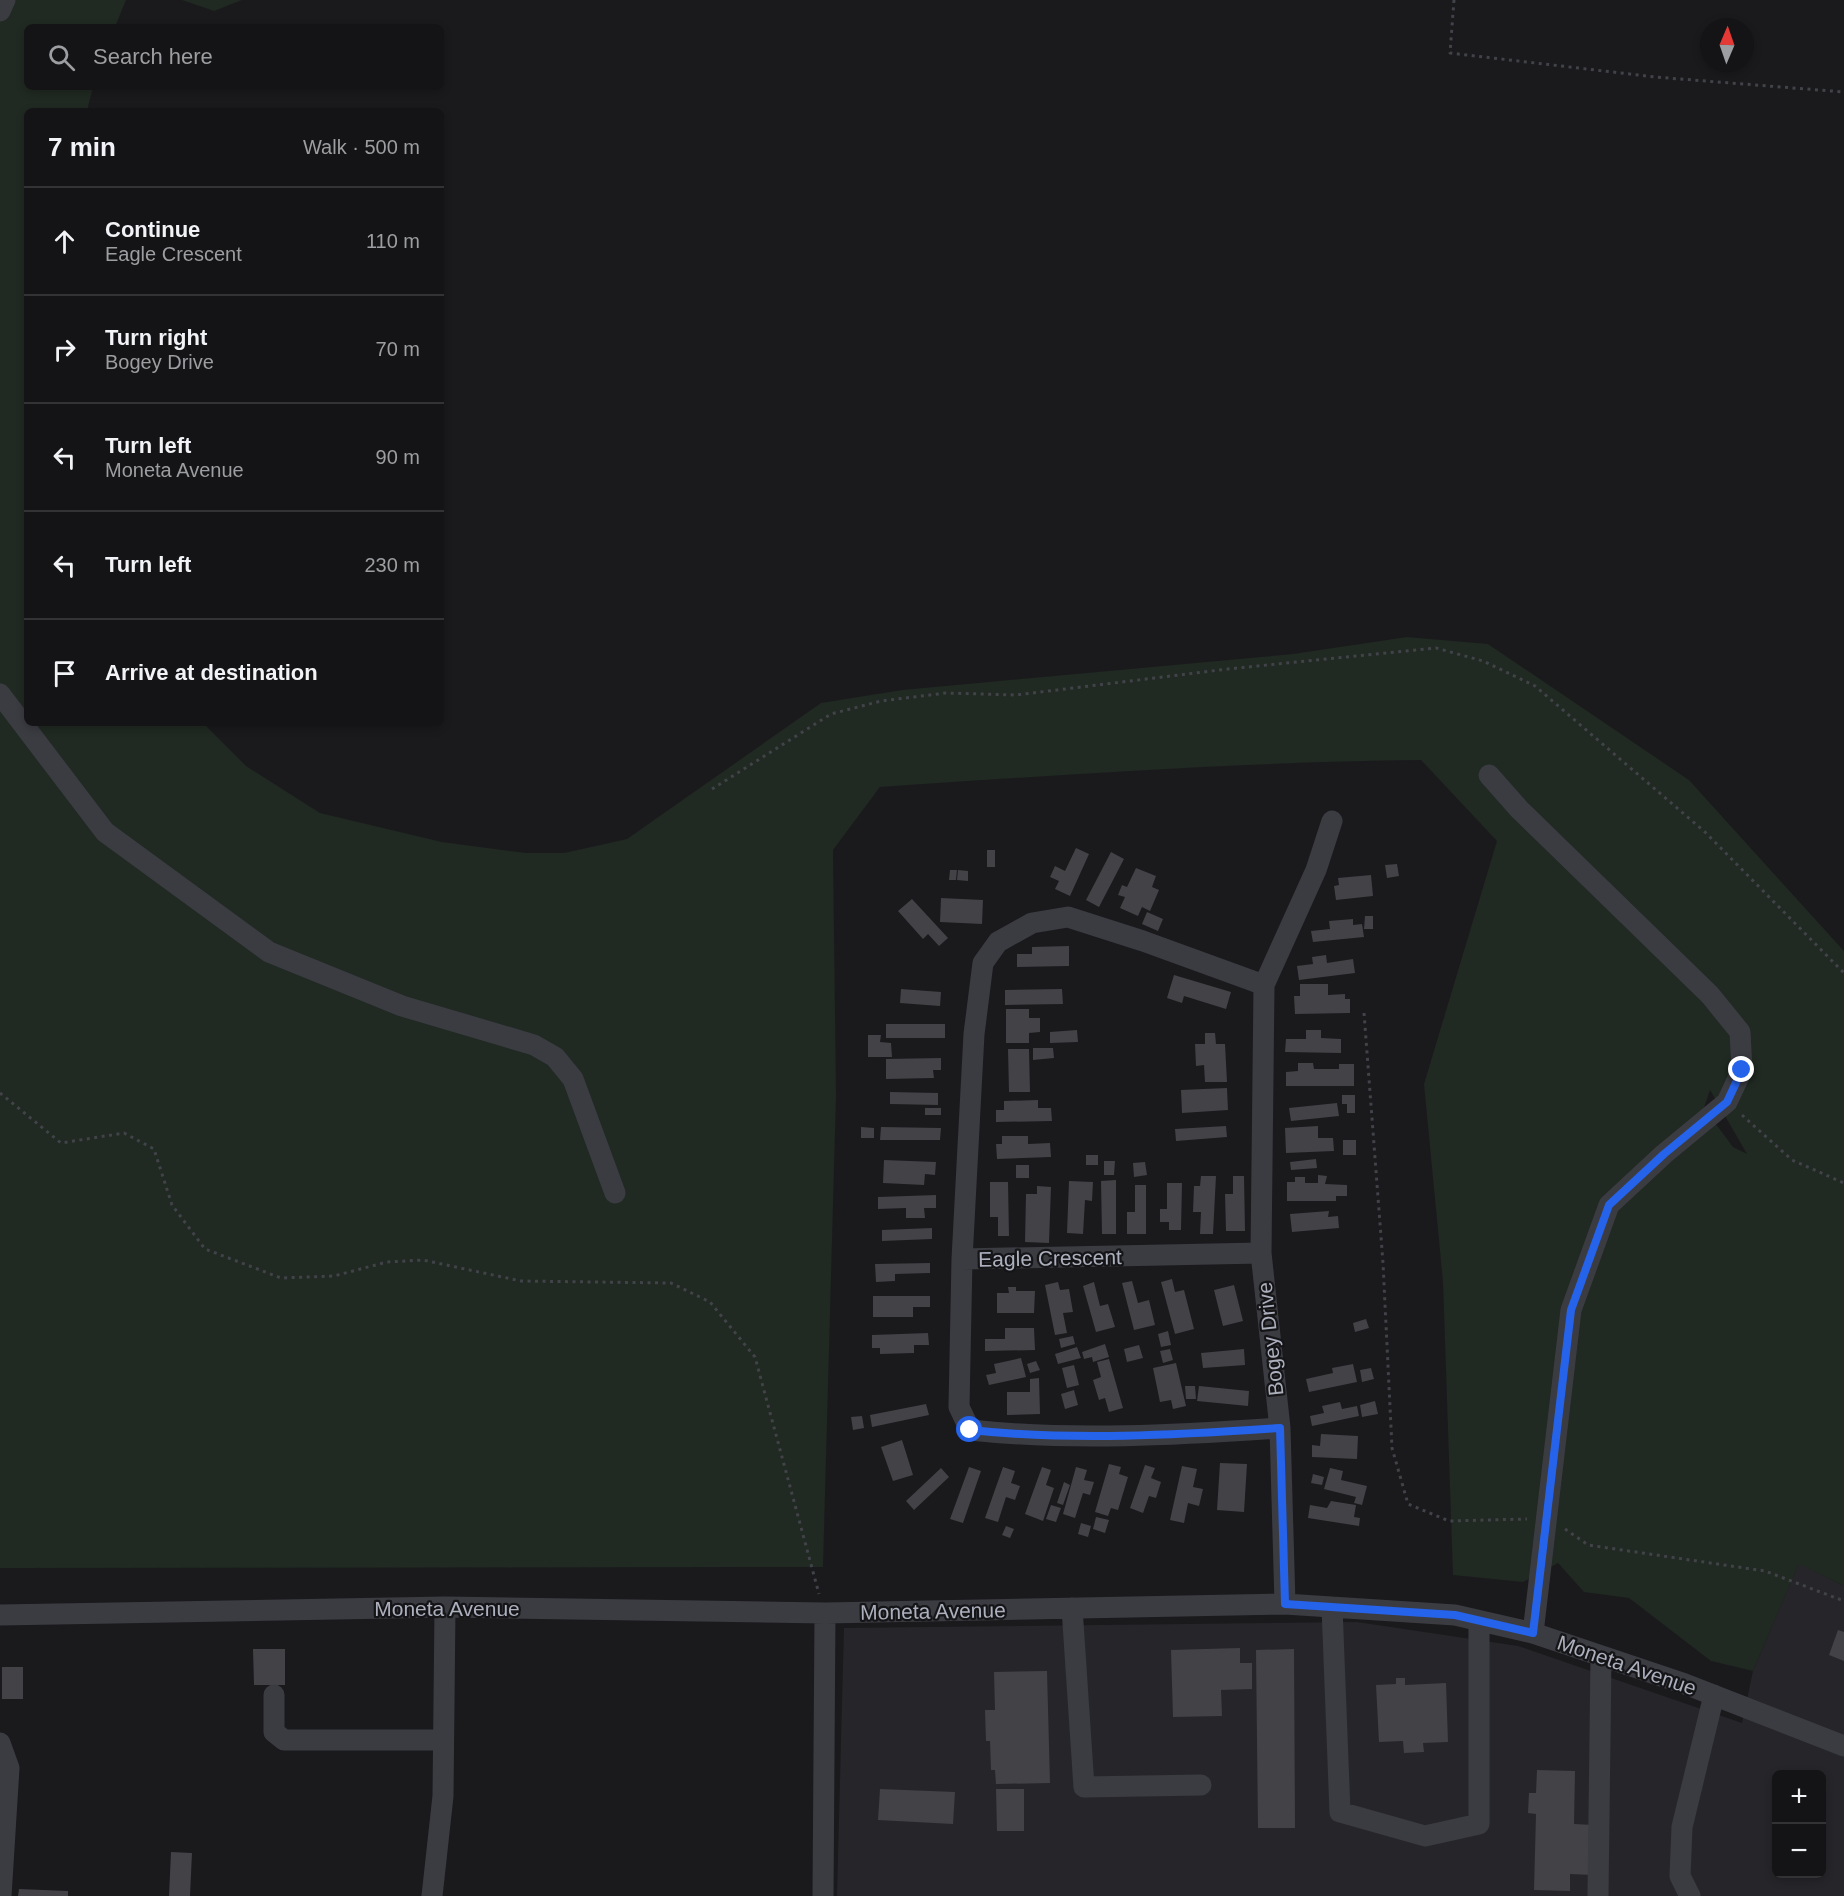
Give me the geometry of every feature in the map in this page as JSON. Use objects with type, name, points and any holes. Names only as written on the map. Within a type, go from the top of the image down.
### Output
[{"type":"street","points":[[0,11],[4,0]]},
{"type":"street","points":[[0,694],[24,726]]},
{"type":"street","points":[[24,726],[105,832],[269,952],[402,1006],[534,1045],[555,1057],[573,1080],[615,1193]]},
{"type":"street","points":[[1489,776],[1519,809],[1710,995],[1740,1032],[1742,1070],[1727,1102],[1664,1154],[1609,1205],[1571,1310],[1533,1633]]},
{"type":"street","points":[[962,1259],[974,1034],[983,963],[998,942],[1032,923],[1068,918],[1143,941],[1264,985],[1316,870],[1332,821]]},
{"type":"street","name":"Bogey Drive","points":[[1264,985],[1261,1253],[1280,1428],[1285,1604]]},
{"type":"street","name":"Eagle Crescent","points":[[1261,1253],[962,1259],[959,1407],[970,1430],[1030,1437],[1212,1433],[1280,1428]]},
{"type":"street","name":"Moneta Avenue","points":[[0,1615],[445,1606],[825,1613],[1285,1604],[1455,1615],[1533,1633],[1714,1695],[1844,1746]]},
{"type":"street","points":[[432,1896],[442,1796],[445,1606]]},
{"type":"street","points":[[1332,1607],[1340,1812],[1425,1836],[1479,1824],[1479,1621]]},
{"type":"street","points":[[1072,1608],[1084,1787],[1201,1785]]},
{"type":"street","points":[[823,1896],[825,1613]]},
{"type":"street","points":[[1598,1896],[1601,1656]]},
{"type":"street","points":[[274,1695],[274,1732],[284,1740],[443,1740]]},
{"type":"street","points":[[1690,1896],[1680,1876],[1682,1827],[1714,1695]]},
{"type":"street","points":[[0,1743],[9,1768],[1,1896]]},
{"type":"path","points":[[1454,0],[1450,53],[1655,77],[1844,92]]},
{"type":"path","points":[[712,789],[831,714],[881,701],[946,693],[1016,695],[1228,669],[1436,648],[1483,662],[1535,686],[1705,832],[1844,972]]},
{"type":"path","points":[[1364,1013],[1382,1252],[1392,1448],[1408,1504],[1449,1521],[1508,1518],[1546,1520],[1565,1529],[1588,1545],[1765,1571],[1844,1601]]},
{"type":"path","points":[[0,1093],[61,1143],[124,1132],[154,1149],[172,1205],[206,1249],[280,1278],[334,1276],[387,1262],[423,1260],[521,1281],[671,1283],[710,1302],[755,1357],[825,1613]]},
{"type":"path","points":[[1727,1102],[1792,1160],[1844,1183]]},
{"type":"shaded area","points":[[0,0],[126,0],[116,24],[24,24],[24,90],[92,90],[88,108],[24,108],[24,726],[206,726],[246,766],[320,813],[442,842],[526,853],[564,853],[627,839],[821,703],[902,690],[1293,654],[1407,637],[1488,644],[1689,780],[1844,951],[1844,1586],[1799,1564],[1753,1671],[1711,1661],[1629,1598],[1584,1592],[1558,1563],[1523,1582],[1453,1575],[1443,1282],[1424,1084],[1497,841],[1421,760],[1218,766],[880,787],[833,850],[836,1096],[823,1567],[0,1568]],"holes":[[[1710,1090],[1747,1154],[1733,1147],[1704,1108]]]},
{"type":"shaded area","points":[[182,0],[242,0],[214,11]]},
{"type":"shaded area","points":[[1799,1563],[1844,1586],[1844,1896],[837,1896],[844,1628],[1357,1622],[1518,1646],[1742,1723],[1753,1671]]},
{"type":"building","points":[[1076,848],[1089,854],[1070,896],[1055,889],[1059,881],[1050,877],[1055,866],[1065,871]]},
{"type":"building","points":[[987,850],[995,850],[995,867],[987,867]]},
{"type":"building","points":[[1111,852],[1124,859],[1099,907],[1086,900]]},
{"type":"building","points":[[1397,864],[1399,876],[1387,878],[1385,865]]},
{"type":"building","points":[[1136,868],[1156,876],[1152,887],[1159,890],[1150,911],[1142,907],[1138,916],[1120,908],[1125,897],[1118,895],[1122,885],[1127,887]]},
{"type":"building","points":[[950,870],[957,870],[956,880],[949,880]]},
{"type":"building","points":[[958,870],[968,871],[968,881],[957,880]]},
{"type":"building","points":[[1371,875],[1373,896],[1336,900],[1334,886],[1339,885],[1338,878]]},
{"type":"building","points":[[941,898],[983,900],[982,924],[940,922]]},
{"type":"building","points":[[912,899],[948,938],[939,946],[928,934],[923,939],[898,911]]},
{"type":"building","points":[[1147,912],[1163,919],[1158,931],[1142,924]]},
{"type":"building","points":[[1365,916],[1373,916],[1373,929],[1364,929]]},
{"type":"building","points":[[1353,919],[1353,925],[1362,924],[1364,937],[1313,942],[1311,931],[1330,929],[1329,921]]},
{"type":"building","points":[[1069,946],[1069,966],[1017,967],[1017,954],[1032,954],[1032,947]]},
{"type":"building","points":[[1326,955],[1327,963],[1353,959],[1355,973],[1299,980],[1297,966],[1313,964],[1312,957]]},
{"type":"building","points":[[1174,975],[1231,992],[1226,1009],[1184,996],[1182,1003],[1167,998]]},
{"type":"building","points":[[1300,984],[1328,984],[1328,995],[1345,994],[1345,999],[1350,999],[1350,1013],[1295,1014],[1294,996],[1300,996]]},
{"type":"building","points":[[901,989],[941,992],[940,1006],[900,1003]]},
{"type":"building","points":[[1062,989],[1063,1004],[1005,1005],[1005,990]]},
{"type":"building","points":[[1006,1009],[1029,1009],[1029,1018],[1040,1018],[1040,1032],[1029,1033],[1029,1043],[1006,1043]]},
{"type":"building","points":[[886,1024],[945,1024],[945,1038],[886,1038]]},
{"type":"building","points":[[1077,1030],[1078,1042],[1050,1043],[1050,1032]]},
{"type":"building","points":[[1306,1030],[1321,1030],[1321,1038],[1341,1039],[1341,1053],[1285,1052],[1286,1039],[1306,1039]]},
{"type":"building","points":[[1205,1033],[1215,1033],[1216,1044],[1225,1044],[1227,1082],[1205,1082],[1204,1065],[1196,1066],[1195,1044],[1205,1044]]},
{"type":"building","points":[[868,1035],[881,1035],[880,1042],[891,1043],[892,1057],[868,1057]]},
{"type":"building","points":[[1033,1048],[1053,1048],[1054,1058],[1033,1060]]},
{"type":"building","points":[[1008,1049],[1029,1049],[1030,1092],[1009,1092]]},
{"type":"building","points":[[941,1058],[941,1070],[933,1070],[934,1078],[886,1079],[886,1059]]},
{"type":"building","points":[[1298,1063],[1313,1063],[1314,1069],[1339,1069],[1339,1064],[1354,1064],[1354,1086],[1286,1086],[1286,1072],[1298,1071]]},
{"type":"building","points":[[1227,1088],[1228,1110],[1182,1113],[1181,1090]]},
{"type":"building","points":[[890,1092],[938,1093],[938,1105],[890,1104]]},
{"type":"building","points":[[1342,1095],[1355,1095],[1355,1113],[1347,1113],[1347,1104],[1342,1104]]},
{"type":"building","points":[[1038,1100],[1038,1108],[1051,1108],[1052,1121],[996,1122],[996,1110],[1004,1110],[1004,1101]]},
{"type":"building","points":[[1337,1103],[1339,1116],[1291,1121],[1289,1108]]},
{"type":"building","points":[[925,1108],[941,1108],[941,1115],[925,1115]]},
{"type":"building","points":[[1226,1126],[1227,1137],[1176,1141],[1175,1129]]},
{"type":"building","points":[[1318,1126],[1318,1138],[1333,1138],[1334,1151],[1286,1153],[1285,1128]]},
{"type":"building","points":[[861,1127],[874,1128],[874,1138],[861,1138]]},
{"type":"building","points":[[881,1127],[941,1128],[940,1140],[880,1140]]},
{"type":"building","points":[[1002,1136],[1028,1136],[1028,1144],[1050,1143],[1051,1157],[997,1159],[996,1144],[1002,1144]]},
{"type":"building","points":[[1343,1140],[1356,1140],[1356,1155],[1343,1155]]},
{"type":"building","points":[[1086,1155],[1098,1155],[1098,1165],[1086,1165]]},
{"type":"building","points":[[1316,1159],[1317,1168],[1291,1170],[1290,1162]]},
{"type":"building","points":[[884,1160],[936,1162],[935,1175],[925,1174],[924,1185],[883,1183]]},
{"type":"building","points":[[1104,1161],[1115,1161],[1114,1175],[1104,1175]]},
{"type":"building","points":[[1145,1162],[1147,1175],[1134,1177],[1133,1163]]},
{"type":"building","points":[[1016,1165],[1029,1165],[1029,1178],[1016,1178]]},
{"type":"building","points":[[1318,1175],[1327,1176],[1325,1184],[1347,1185],[1347,1196],[1336,1196],[1336,1201],[1287,1201],[1287,1182],[1295,1182],[1295,1177],[1305,1177],[1305,1183],[1318,1183]]},
{"type":"building","points":[[1201,1176],[1216,1176],[1213,1234],[1200,1234],[1201,1212],[1193,1212],[1194,1186],[1200,1186]]},
{"type":"building","points":[[1233,1176],[1244,1176],[1245,1231],[1226,1231],[1225,1194],[1233,1194]]},
{"type":"building","points":[[1116,1180],[1116,1234],[1102,1234],[1101,1181]]},
{"type":"building","points":[[1069,1181],[1093,1182],[1092,1201],[1085,1200],[1083,1234],[1067,1233]]},
{"type":"building","points":[[990,1182],[1008,1182],[1009,1236],[998,1236],[998,1217],[990,1217]]},
{"type":"building","points":[[1167,1183],[1182,1183],[1181,1230],[1169,1230],[1169,1222],[1160,1222],[1160,1209],[1167,1209]]},
{"type":"building","points":[[1135,1185],[1146,1185],[1146,1234],[1127,1234],[1127,1212],[1135,1212]]},
{"type":"building","points":[[1037,1186],[1051,1187],[1049,1243],[1025,1242],[1026,1194],[1037,1194]]},
{"type":"building","points":[[936,1195],[936,1208],[924,1208],[925,1218],[906,1218],[906,1208],[878,1209],[878,1197]]},
{"type":"building","points":[[1329,1211],[1328,1217],[1338,1216],[1339,1228],[1292,1232],[1290,1214]]},
{"type":"building","points":[[932,1228],[932,1239],[882,1241],[882,1230]]},
{"type":"building","points":[[930,1263],[930,1273],[895,1274],[895,1281],[876,1282],[875,1264]]},
{"type":"building","points":[[1172,1279],[1175,1292],[1184,1290],[1194,1329],[1175,1334],[1161,1282]]},
{"type":"building","points":[[1132,1281],[1138,1303],[1149,1300],[1155,1325],[1134,1330],[1122,1283]]},
{"type":"building","points":[[1058,1282],[1060,1290],[1069,1289],[1073,1312],[1063,1313],[1067,1333],[1055,1335],[1045,1285]]},
{"type":"building","points":[[1094,1282],[1100,1306],[1108,1304],[1115,1327],[1096,1332],[1083,1286]]},
{"type":"building","points":[[1234,1285],[1243,1321],[1223,1326],[1214,1290]]},
{"type":"building","points":[[1008,1287],[1016,1287],[1016,1291],[1035,1291],[1034,1313],[997,1313],[997,1293],[1009,1293]]},
{"type":"building","points":[[873,1296],[930,1296],[930,1307],[913,1307],[913,1317],[873,1317]]},
{"type":"building","points":[[1366,1319],[1369,1328],[1355,1332],[1353,1323]]},
{"type":"building","points":[[1005,1328],[1034,1328],[1035,1350],[985,1351],[985,1339],[1005,1339]]},
{"type":"building","points":[[1168,1331],[1171,1345],[1161,1347],[1158,1334]]},
{"type":"building","points":[[928,1333],[929,1345],[914,1345],[914,1353],[880,1354],[880,1348],[872,1348],[872,1335]]},
{"type":"building","points":[[1073,1336],[1075,1344],[1061,1348],[1059,1339]]},
{"type":"building","points":[[1105,1344],[1109,1357],[1093,1362],[1092,1357],[1084,1359],[1082,1352]]},
{"type":"building","points":[[1139,1345],[1143,1358],[1127,1362],[1124,1349]]},
{"type":"building","points":[[1077,1347],[1081,1358],[1058,1364],[1055,1354]]},
{"type":"building","points":[[1170,1349],[1173,1360],[1163,1363],[1160,1351]]},
{"type":"building","points":[[1244,1349],[1245,1365],[1203,1368],[1201,1353]]},
{"type":"building","points":[[1021,1358],[1026,1377],[989,1385],[986,1375],[996,1373],[994,1364]]},
{"type":"building","points":[[1109,1359],[1123,1408],[1109,1412],[1105,1398],[1099,1400],[1093,1380],[1101,1377],[1097,1362]]},
{"type":"building","points":[[1036,1361],[1040,1370],[1030,1373],[1027,1364]]},
{"type":"building","points":[[1176,1363],[1186,1406],[1173,1409],[1171,1400],[1160,1402],[1153,1368]]},
{"type":"building","points":[[1353,1364],[1357,1382],[1309,1392],[1306,1379],[1333,1373],[1332,1368]]},
{"type":"building","points":[[1074,1365],[1079,1385],[1067,1388],[1062,1368]]},
{"type":"building","points":[[1371,1368],[1374,1379],[1362,1382],[1360,1370]]},
{"type":"building","points":[[1039,1378],[1040,1414],[1007,1415],[1007,1392],[1030,1392],[1030,1379]]},
{"type":"building","points":[[1185,1386],[1195,1386],[1196,1399],[1186,1399]]},
{"type":"building","points":[[1199,1386],[1249,1391],[1248,1406],[1197,1401]]},
{"type":"building","points":[[1074,1390],[1078,1405],[1065,1409],[1061,1394]]},
{"type":"building","points":[[1375,1401],[1378,1414],[1362,1417],[1360,1405]]},
{"type":"building","points":[[1340,1402],[1342,1409],[1357,1406],[1359,1416],[1312,1426],[1310,1416],[1324,1413],[1322,1406]]},
{"type":"building","points":[[926,1404],[929,1415],[872,1427],[870,1415]]},
{"type":"building","points":[[862,1416],[864,1428],[853,1430],[851,1417]]},
{"type":"building","points":[[1321,1434],[1358,1436],[1357,1459],[1312,1457],[1312,1445],[1320,1446]]},
{"type":"building","points":[[902,1440],[913,1475],[893,1481],[881,1447]]},
{"type":"building","points":[[1220,1463],[1247,1464],[1244,1512],[1217,1510]]},
{"type":"building","points":[[1109,1464],[1121,1467],[1119,1474],[1128,1477],[1118,1510],[1111,1508],[1108,1516],[1095,1512]]},
{"type":"building","points":[[1145,1465],[1155,1468],[1151,1478],[1161,1482],[1156,1498],[1149,1496],[1143,1513],[1130,1508]]},
{"type":"building","points":[[1182,1466],[1197,1469],[1193,1487],[1203,1489],[1199,1506],[1188,1503],[1184,1523],[1170,1520]]},
{"type":"building","points":[[969,1467],[981,1471],[963,1523],[950,1519]]},
{"type":"building","points":[[1003,1467],[1015,1471],[1011,1483],[1020,1486],[1015,1500],[1006,1497],[998,1522],[985,1518]]},
{"type":"building","points":[[1042,1467],[1051,1470],[1046,1485],[1054,1488],[1043,1521],[1025,1514]]},
{"type":"building","points":[[1076,1467],[1087,1470],[1084,1480],[1094,1482],[1090,1495],[1083,1493],[1075,1518],[1063,1514]]},
{"type":"building","points":[[941,1468],[949,1477],[914,1510],[906,1501]]},
{"type":"building","points":[[1330,1468],[1343,1471],[1341,1480],[1367,1486],[1362,1505],[1354,1503],[1356,1497],[1324,1489]]},
{"type":"building","points":[[1313,1474],[1324,1477],[1322,1485],[1311,1483]]},
{"type":"building","points":[[1064,1482],[1070,1485],[1063,1505],[1057,1503]]},
{"type":"building","points":[[1331,1501],[1356,1505],[1354,1517],[1360,1518],[1359,1526],[1308,1518],[1310,1505],[1327,1508]]},
{"type":"building","points":[[1051,1505],[1061,1508],[1056,1522],[1046,1519]]},
{"type":"building","points":[[1096,1517],[1109,1520],[1105,1533],[1093,1529]]},
{"type":"building","points":[[1081,1523],[1091,1526],[1088,1537],[1078,1534]]},
{"type":"building","points":[[1006,1526],[1014,1529],[1010,1538],[1002,1535]]},
{"type":"building","points":[[1838,1630],[1844,1632],[1844,1661],[1829,1655]]},
{"type":"building","points":[[1240,1648],[1240,1663],[1252,1663],[1252,1689],[1221,1690],[1222,1716],[1173,1717],[1171,1650]]},
{"type":"building","points":[[253,1649],[285,1649],[285,1685],[254,1685]]},
{"type":"building","points":[[1294,1649],[1295,1828],[1258,1828],[1256,1650]]},
{"type":"building","points":[[2,1667],[23,1667],[23,1699],[2,1699]]},
{"type":"building","points":[[1047,1671],[1050,1783],[996,1784],[995,1770],[991,1770],[990,1741],[986,1741],[985,1710],[995,1710],[994,1672]]},
{"type":"building","points":[[1396,1678],[1405,1678],[1405,1685],[1446,1683],[1448,1742],[1423,1743],[1424,1752],[1404,1753],[1403,1741],[1379,1742],[1376,1685],[1396,1684]]},
{"type":"building","points":[[1537,1770],[1575,1771],[1574,1824],[1594,1825],[1592,1875],[1570,1874],[1570,1891],[1534,1890],[1536,1814],[1528,1813],[1529,1793],[1536,1793]]},
{"type":"building","points":[[880,1789],[955,1792],[953,1824],[878,1820]]},
{"type":"building","points":[[996,1789],[1024,1789],[1024,1831],[997,1831]]},
{"type":"building","points":[[171,1852],[192,1853],[190,1896],[169,1896]]},
{"type":"building","points":[[19,1889],[68,1891],[68,1896],[18,1896]]},
{"type":"route","points":[[970,1430],[1030,1437],[1212,1433],[1280,1428],[1285,1604],[1455,1615],[1533,1633],[1571,1310],[1609,1205],[1664,1154],[1727,1102],[1742,1070]]}]
